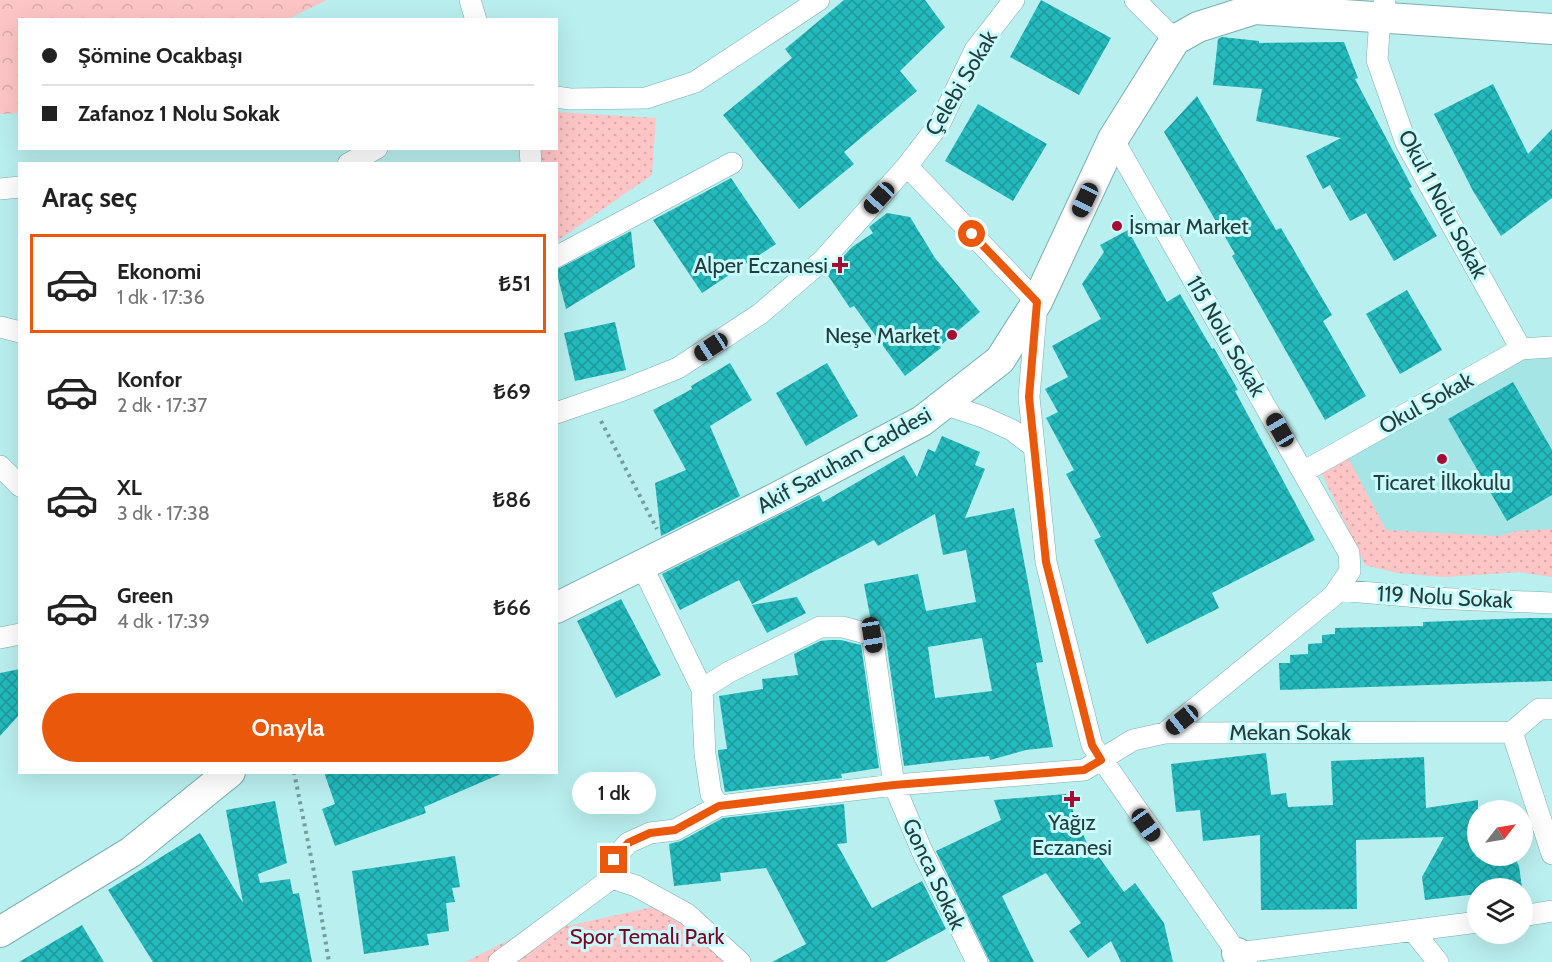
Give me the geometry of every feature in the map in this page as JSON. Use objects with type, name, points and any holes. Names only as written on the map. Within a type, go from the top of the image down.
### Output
[{"type":"street","points":[[470,0],[475,18]]},
{"type":"street","points":[[558,97],[646,98],[695,82],[819,0]]},
{"type":"street","name":"Çelebi Sokak","points":[[558,412],[678,368],[760,314],[823,261],[907,166],[940,123],[975,50],[1014,0]]},
{"type":"street","points":[[1135,0],[1175,40]]},
{"type":"street","name":"Akif Saruhan Caddesi","points":[[558,607],[922,421],[1000,360],[1037,302],[1113,139],[1175,40],[1198,27],[1255,9],[1382,9],[1552,29]]},
{"type":"street","name":"Okul 1 Nolu Sokak","points":[[1382,9],[1377,60],[1406,143],[1521,349]]},
{"type":"street","name":"115 Nolu Sokak","points":[[1113,139],[1349,554],[1350,571],[1333,596],[1165,733]]},
{"type":"street","points":[[352,162],[375,150]]},
{"type":"street","points":[[558,256],[732,163]]},
{"type":"street","points":[[907,166],[1037,302],[1029,397],[1046,562],[1092,745],[1239,958],[1467,924]]},
{"type":"street","points":[[0,189],[18,187]]},
{"type":"street","points":[[0,327],[18,332]]},
{"type":"street","name":"Okul Sokak","points":[[1303,472],[1521,349],[1552,347]]},
{"type":"street","points":[[944,404],[1012,430],[1034,447]]},
{"type":"street","points":[[0,466],[18,484]]},
{"type":"street","points":[[499,962],[612,878],[614,860],[628,843],[650,833],[675,830],[719,806],[711,794],[705,754],[702,689],[642,566]]},
{"type":"street","name":"119 Nolu Sokak","points":[[1337,590],[1431,598],[1552,603]]},
{"type":"street","name":"Gonca Sokak","points":[[702,689],[729,672],[820,627],[843,627],[872,635],[894,785],[922,851],[977,962]]},
{"type":"street","points":[[0,638],[18,634]]},
{"type":"street","points":[[1552,709],[1539,709],[1512,732],[1552,854]]},
{"type":"street","name":"Mekan Sokak","points":[[719,806],[894,785],[1084,770],[1133,740],[1165,733],[1512,732]]},
{"type":"street","points":[[0,932],[131,852],[228,774]]},
{"type":"street","points":[[612,878],[645,891],[687,914],[740,962]]},
{"type":"street","points":[[1533,915],[1552,912]]},
{"type":"street","points":[[1414,932],[1438,962]]},
{"type":"path","points":[[592,401],[668,552]]},
{"type":"path","points":[[294,774],[329,962]]},
{"type":"shaded area","name":"Ticaret İlkokulu","points":[[1528,351],[1543,358],[1552,358],[1552,577],[1520,572],[1444,577],[1398,573],[1365,565],[1322,474]]},
{"type":"green space","points":[[0,0],[327,0],[290,18],[18,18],[18,113],[0,114]]},
{"type":"green space","points":[[558,112],[656,118],[652,175],[558,240],[558,162],[535,162],[535,150],[558,150]]},
{"type":"green space","points":[[1341,444],[1386,530],[1499,536],[1517,531],[1552,529],[1552,577],[1520,572],[1444,577],[1398,573],[1365,565],[1322,474]]},
{"type":"green space","name":"Spor Temalı Park","points":[[653,907],[725,950],[740,962],[465,962],[513,938]]},
{"type":"building","points":[[844,0],[925,0],[945,27],[900,71],[917,91],[844,152],[854,164],[799,209],[723,115],[792,58],[785,49]]},
{"type":"building","points":[[1041,0],[1111,38],[1079,95],[1010,57]]},
{"type":"building","points":[[1222,37],[1259,41],[1259,43],[1344,42],[1358,78],[1355,79],[1412,187],[1409,188],[1437,236],[1394,261],[1366,213],[1350,221],[1330,185],[1323,189],[1306,156],[1341,138],[1256,121],[1262,89],[1213,85],[1218,39]]},
{"type":"building","points":[[1493,84],[1528,154],[1552,129],[1552,198],[1501,236],[1473,191],[1434,114]]},
{"type":"building","points":[[1197,96],[1276,230],[1281,228],[1332,315],[1323,321],[1366,396],[1325,420],[1232,256],[1235,254],[1164,132]]},
{"type":"building","points":[[978,104],[1047,144],[1013,201],[945,161]]},
{"type":"building","points":[[731,178],[776,244],[702,293],[653,220]]},
{"type":"building","points":[[887,213],[910,217],[935,258],[980,312],[940,346],[941,348],[905,376],[854,306],[850,308],[827,274],[852,247],[873,233],[869,227]]},
{"type":"building","points":[[1128,230],[1167,302],[1180,294],[1212,349],[1214,348],[1315,540],[1212,593],[1219,608],[1147,644],[1094,540],[1101,537],[1066,474],[1074,470],[1046,418],[1058,412],[1045,389],[1068,377],[1052,346],[1101,319],[1082,284],[1104,252],[1100,245]]},
{"type":"building","points":[[631,231],[635,267],[566,309],[558,269]]},
{"type":"building","points":[[1407,290],[1442,350],[1400,374],[1366,314]]},
{"type":"building","points":[[615,322],[626,370],[575,381],[564,333]]},
{"type":"building","points":[[730,363],[752,400],[710,426],[740,496],[661,536],[655,483],[686,470],[653,410],[692,389],[691,386]]},
{"type":"building","points":[[827,363],[858,416],[806,446],[776,393]]},
{"type":"building","points":[[1513,382],[1552,450],[1552,495],[1507,521],[1448,419]]},
{"type":"building","points":[[942,436],[980,452],[975,465],[985,469],[965,518],[1014,508],[1043,662],[1036,663],[1053,747],[1026,750],[990,760],[989,756],[904,766],[885,633],[881,626],[871,621],[864,584],[918,574],[926,611],[976,602],[966,550],[943,555],[935,514],[878,546],[874,540],[752,604],[739,580],[680,610],[662,574],[819,495],[823,502],[904,455],[917,477],[928,449],[935,452]],"holes":[[[982,638],[992,691],[935,698],[928,647]]]},
{"type":"building","points":[[797,597],[806,613],[767,633],[752,605]]},
{"type":"building","points":[[621,599],[661,675],[616,698],[577,621]]},
{"type":"building","points":[[1552,618],[1552,681],[1280,690],[1279,663],[1290,663],[1290,655],[1308,654],[1308,644],[1322,643],[1322,635],[1335,634],[1335,628],[1423,626],[1423,622]]},
{"type":"building","points":[[830,640],[861,645],[879,768],[841,774],[842,778],[725,792],[718,750],[727,749],[719,696],[763,689],[762,679],[798,675],[794,654],[820,641]]},
{"type":"building","points":[[18,669],[18,716],[0,736],[0,673]]},
{"type":"building","points":[[1266,753],[1271,795],[1286,793],[1288,807],[1333,805],[1331,761],[1424,757],[1426,808],[1467,802],[1467,866],[1519,866],[1521,878],[1467,878],[1467,895],[1425,900],[1422,877],[1444,837],[1356,840],[1357,909],[1261,910],[1260,835],[1203,841],[1200,810],[1176,812],[1171,764]]},
{"type":"building","points":[[325,774],[500,774],[424,807],[426,813],[335,846],[322,809],[335,804]]},
{"type":"building","points":[[1066,794],[1094,860],[1099,857],[1124,892],[1135,883],[1164,923],[1173,962],[1121,962],[1111,941],[1088,958],[1069,931],[1081,923],[1046,873],[1002,896],[1034,962],[990,962],[936,851],[1001,820],[994,800]]},
{"type":"building","points":[[275,801],[287,863],[258,874],[260,883],[290,879],[293,894],[299,893],[312,962],[153,962],[108,890],[200,833],[243,903],[226,810]]},
{"type":"building","points":[[844,804],[847,843],[837,844],[872,908],[922,881],[946,929],[885,962],[772,962],[806,944],[766,868],[720,873],[721,881],[674,886],[669,844],[681,841],[723,818]]},
{"type":"building","points":[[455,856],[460,887],[452,888],[455,902],[446,903],[449,931],[427,934],[429,945],[364,954],[352,871]]},
{"type":"building","points":[[82,925],[104,962],[19,962]]},
{"type":"place","name":"İsmar Market","points":[[1117,226]]},
{"type":"place","name":"Alper Eczanesi","points":[[840,265]]},
{"type":"place","name":"Neşe Market","points":[[952,335]]},
{"type":"place","name":"Ticaret İlkokulu","points":[[1442,459]]},
{"type":"place","name":"Yağız Eczanesi","points":[[1072,799]]},
{"type":"route","points":[[614,860],[628,843],[650,833],[675,830],[719,806],[894,785],[1084,770],[1101,760],[1092,745],[1046,562],[1029,397],[1037,302],[972,234]]}]
